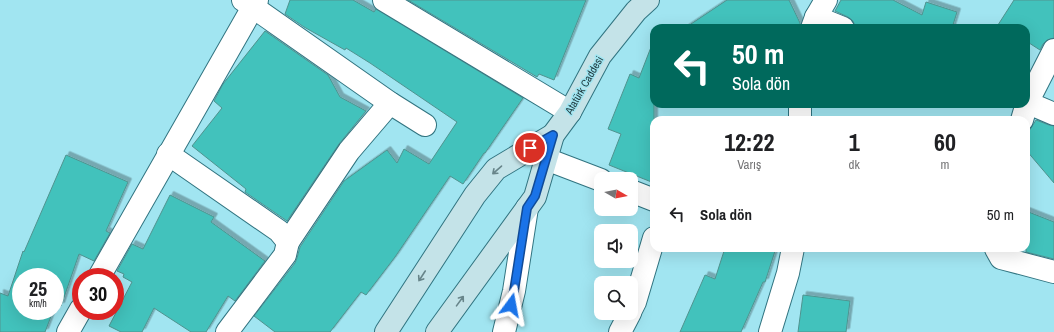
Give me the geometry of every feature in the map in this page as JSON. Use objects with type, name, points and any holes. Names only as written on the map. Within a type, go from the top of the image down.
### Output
[{"type":"main road","name":"Atatürk Caddesi","points":[[553,135],[570,112],[600,56],[636,11],[648,0]]},
{"type":"main road","points":[[437,332],[535,196],[553,135]]},
{"type":"main road","points":[[386,332],[475,195],[496,170],[553,135]]},
{"type":"street","points":[[384,0],[570,112]]},
{"type":"street","points":[[104,268],[251,2],[390,103],[425,125]]},
{"type":"street","points":[[818,15],[835,24]]},
{"type":"street","points":[[1030,98],[1054,50]]},
{"type":"street","points":[[227,332],[285,255],[288,242],[348,151],[390,103]]},
{"type":"street","points":[[1025,108],[1054,114]]},
{"type":"street","points":[[168,154],[279,231],[288,242]]},
{"type":"street","points":[[546,159],[594,177]]},
{"type":"street","points":[[638,194],[650,198]]},
{"type":"street","points":[[504,332],[514,291],[527,208]]},
{"type":"street","points":[[638,292],[650,251]]},
{"type":"street","points":[[770,332],[788,273],[792,252]]},
{"type":"street","points":[[998,252],[1002,258],[1054,272]]},
{"type":"street","points":[[68,332],[75,320]]},
{"type":"street","points":[[620,332],[626,320]]},
{"type":"building","points":[[290,0],[353,0],[374,12],[376,9],[523,98],[463,184],[450,176],[395,257],[366,295],[361,292],[330,332],[275,332],[254,316],[295,263],[300,247],[344,181],[387,150],[397,163],[404,149],[429,164],[457,122],[370,63],[346,48],[345,50],[304,27],[285,14]]},
{"type":"building","points":[[408,0],[586,0],[554,80],[539,74],[537,77]]},
{"type":"building","points":[[727,0],[789,0],[800,23],[800,24],[691,24]]},
{"type":"building","points":[[841,0],[893,0],[922,15],[926,2],[957,12],[953,24],[854,24],[848,17],[835,11]]},
{"type":"building","points":[[1014,0],[1054,0],[1054,38],[1047,40],[1040,50],[1030,44],[1030,24],[999,24]]},
{"type":"building","points":[[265,31],[328,75],[340,97],[366,111],[339,144],[287,221],[245,192],[246,189],[192,146],[222,108],[214,101],[223,84]]},
{"type":"building","points":[[650,50],[650,108],[654,108],[654,116],[650,116],[650,181],[638,177],[638,172],[626,172],[609,165],[621,134],[608,129],[630,74],[639,78]]},
{"type":"building","points":[[1036,120],[1054,126],[1054,183],[1030,155],[1030,130]]},
{"type":"building","points":[[66,155],[128,182],[106,231],[110,233],[94,261],[79,254],[74,268],[72,268],[72,274],[64,297],[64,268],[17,268],[23,251],[24,252]]},
{"type":"building","points":[[170,195],[214,217],[211,222],[265,261],[235,301],[228,296],[206,332],[191,332],[154,308],[142,332],[121,332],[109,326],[112,320],[124,320],[124,297],[132,282],[124,278],[124,268],[119,268],[132,244],[143,249]]},
{"type":"building","points":[[1030,213],[1054,222],[1054,259],[1026,252],[1030,252]]},
{"type":"building","points":[[724,252],[775,252],[765,282],[763,282],[741,332],[680,332],[705,275],[715,279]]},
{"type":"building","points":[[12,284],[12,320],[50,320],[45,332],[0,332],[0,293],[8,296]]},
{"type":"building","points":[[803,295],[850,301],[846,332],[798,332]]},
{"type":"route","points":[[511,305],[527,208],[535,196],[553,135],[530,148]]}]
